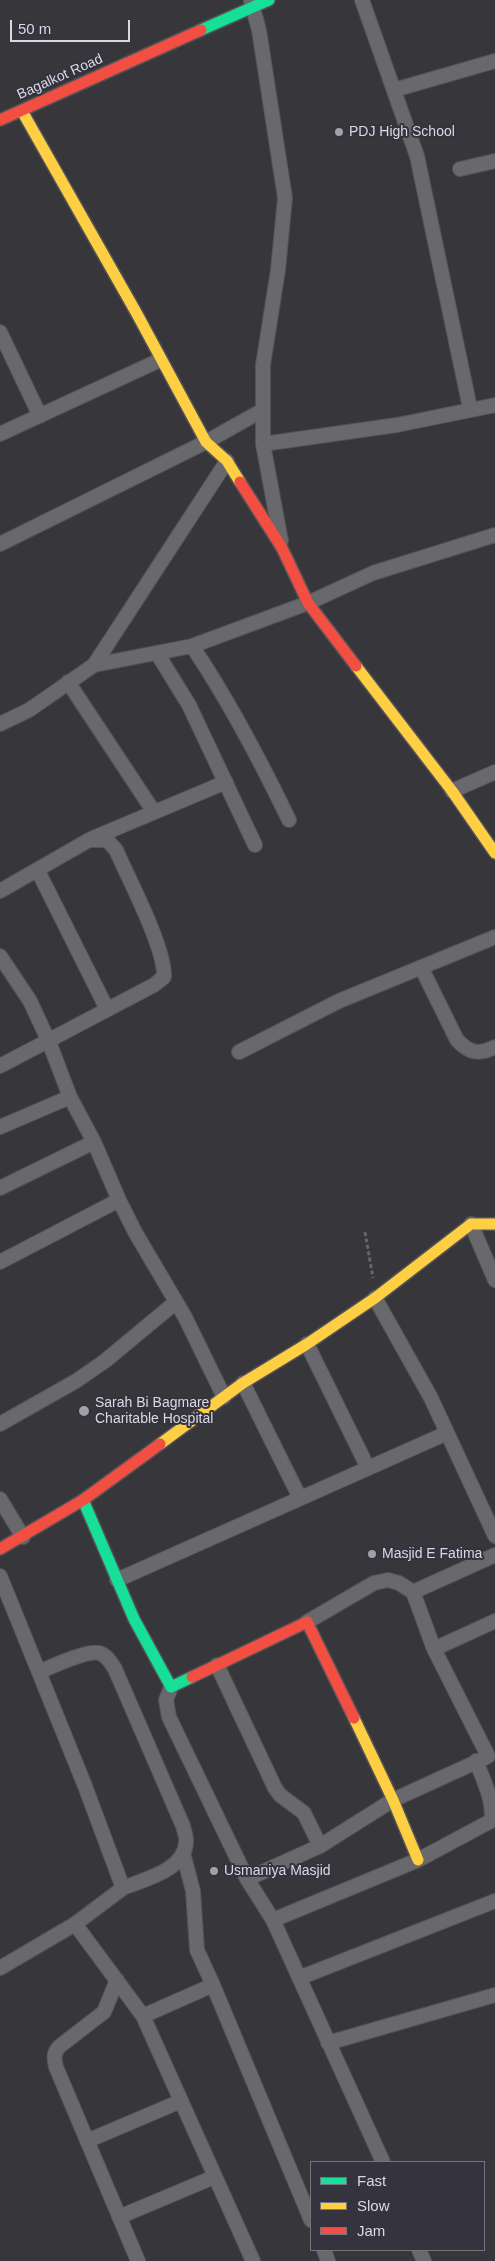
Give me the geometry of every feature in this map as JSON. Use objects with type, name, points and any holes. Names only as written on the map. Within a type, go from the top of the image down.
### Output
[{"type":"street","name":"Bagalkot Road","points":[[0,120],[252,3],[269,0]]},
{"type":"street","points":[[362,0],[417,156],[470,408]]},
{"type":"street","points":[[252,3],[285,198],[278,270],[263,365],[264,444],[282,548]]},
{"type":"street","points":[[394,90],[495,61]]},
{"type":"street","points":[[22,111],[137,314],[160,360],[206,442],[227,461],[282,548],[308,603],[452,792],[495,853]]},
{"type":"street","points":[[460,169],[495,161]]},
{"type":"street","points":[[0,332],[40,416]]},
{"type":"street","points":[[0,434],[160,360]]},
{"type":"street","points":[[264,444],[397,425],[470,408],[495,405]]},
{"type":"street","points":[[0,544],[206,442],[263,410]]},
{"type":"street","points":[[94,665],[227,461]]},
{"type":"street","points":[[0,724],[29,710],[94,665],[192,646],[308,603],[373,573],[495,535]]},
{"type":"street","points":[[192,646],[242,725],[290,820]]},
{"type":"street","points":[[158,652],[189,705],[255,845]]},
{"type":"street","points":[[68,682],[154,812]]},
{"type":"street","points":[[452,792],[495,772]]},
{"type":"street","points":[[0,891],[38,871],[89,840],[226,782]]},
{"type":"street","points":[[0,1066],[49,1042],[154,985],[164,977],[164,966],[157,943],[116,850],[107,840],[89,840]]},
{"type":"street","points":[[38,871],[107,1009]]},
{"type":"street","points":[[239,1052],[339,1001],[495,937]]},
{"type":"street","points":[[0,956],[30,1002],[49,1042],[70,1097],[94,1142],[134,1232],[176,1302],[224,1397]]},
{"type":"street","points":[[421,967],[457,1040],[465,1049],[475,1053],[487,1051],[495,1047]]},
{"type":"street","points":[[0,1127],[70,1097]]},
{"type":"street","points":[[0,1188],[94,1142]]},
{"type":"street","points":[[0,1262],[119,1200]]},
{"type":"street","points":[[471,1224],[495,1280]]},
{"type":"street","points":[[0,1549],[83,1500],[243,1383],[307,1344],[375,1298],[471,1224],[495,1224]]},
{"type":"street","points":[[375,1298],[431,1398],[495,1536]]},
{"type":"street","points":[[0,1424],[76,1382],[105,1361],[176,1302]]},
{"type":"street","points":[[307,1344],[368,1468]]},
{"type":"street","points":[[243,1383],[300,1498]]},
{"type":"street","points":[[117,1580],[447,1432]]},
{"type":"street","points":[[0,1499],[23,1537]]},
{"type":"street","points":[[83,1500],[117,1580],[161,1672],[170,1686],[166,1700],[169,1717],[247,1879],[273,1920],[383,2161]]},
{"type":"street","points":[[413,1592],[495,1555]]},
{"type":"street","points":[[0,1576],[124,1888]]},
{"type":"street","points":[[170,1686],[307,1622],[374,1583],[388,1580],[399,1583],[413,1592],[434,1649],[487,1757],[495,1812],[491,1821],[418,1860],[273,1920]]},
{"type":"street","points":[[434,1649],[495,1621]]},
{"type":"street","points":[[307,1622],[393,1800],[418,1860]]},
{"type":"street","points":[[0,1968],[75,1924],[124,1888],[171,1867],[182,1856],[186,1841],[183,1826],[116,1669],[107,1657],[98,1652],[39,1672]]},
{"type":"street","points":[[217,1665],[275,1788],[280,1796],[304,1813],[320,1846]]},
{"type":"street","points":[[247,1879],[320,1846],[393,1800],[487,1757]]},
{"type":"street","points":[[183,1853],[193,1891],[197,1950],[310,2218]]},
{"type":"street","points":[[299,1978],[495,1901]]},
{"type":"street","points":[[75,1924],[144,2016],[253,2261]]},
{"type":"street","points":[[117,1980],[104,2012],[54,2052],[56,2068],[138,2261]]},
{"type":"street","points":[[144,2016],[213,1985]]},
{"type":"street","points":[[328,2043],[495,1995]]},
{"type":"street","points":[[87,2142],[181,2101]]},
{"type":"street","points":[[119,2218],[214,2177]]},
{"type":"path","points":[[365,1232],[375,1298]]},
{"type":"traffic: fast","points":[[201,30],[269,0]]},
{"type":"traffic: fast","points":[[83,1500],[134,1619],[171,1687],[192,1677]]},
{"type":"traffic: slow","points":[[22,111],[137,314],[206,442],[227,461],[240,482]]},
{"type":"traffic: slow","points":[[356,666],[452,791],[495,853]]},
{"type":"traffic: slow","points":[[160,1444],[243,1383],[307,1344],[375,1298],[471,1224],[495,1224]]},
{"type":"traffic: slow","points":[[354,1718],[393,1800],[418,1860]]},
{"type":"traffic: jam","points":[[0,120],[201,30]]},
{"type":"traffic: jam","points":[[240,482],[282,548],[308,603],[356,666]]},
{"type":"traffic: jam","points":[[0,1549],[83,1500],[160,1444]]},
{"type":"traffic: jam","points":[[192,1677],[307,1622],[354,1718]]},
{"type":"place","name":"PDJ High School","points":[[339,132]]},
{"type":"place","name":"Sarah Bi Bagmare Charitable Hospital","points":[[84,1411]]},
{"type":"place","name":"Masjid E Fatima","points":[[372,1554]]},
{"type":"place","name":"Usmaniya Masjid","points":[[214,1871]]}]
